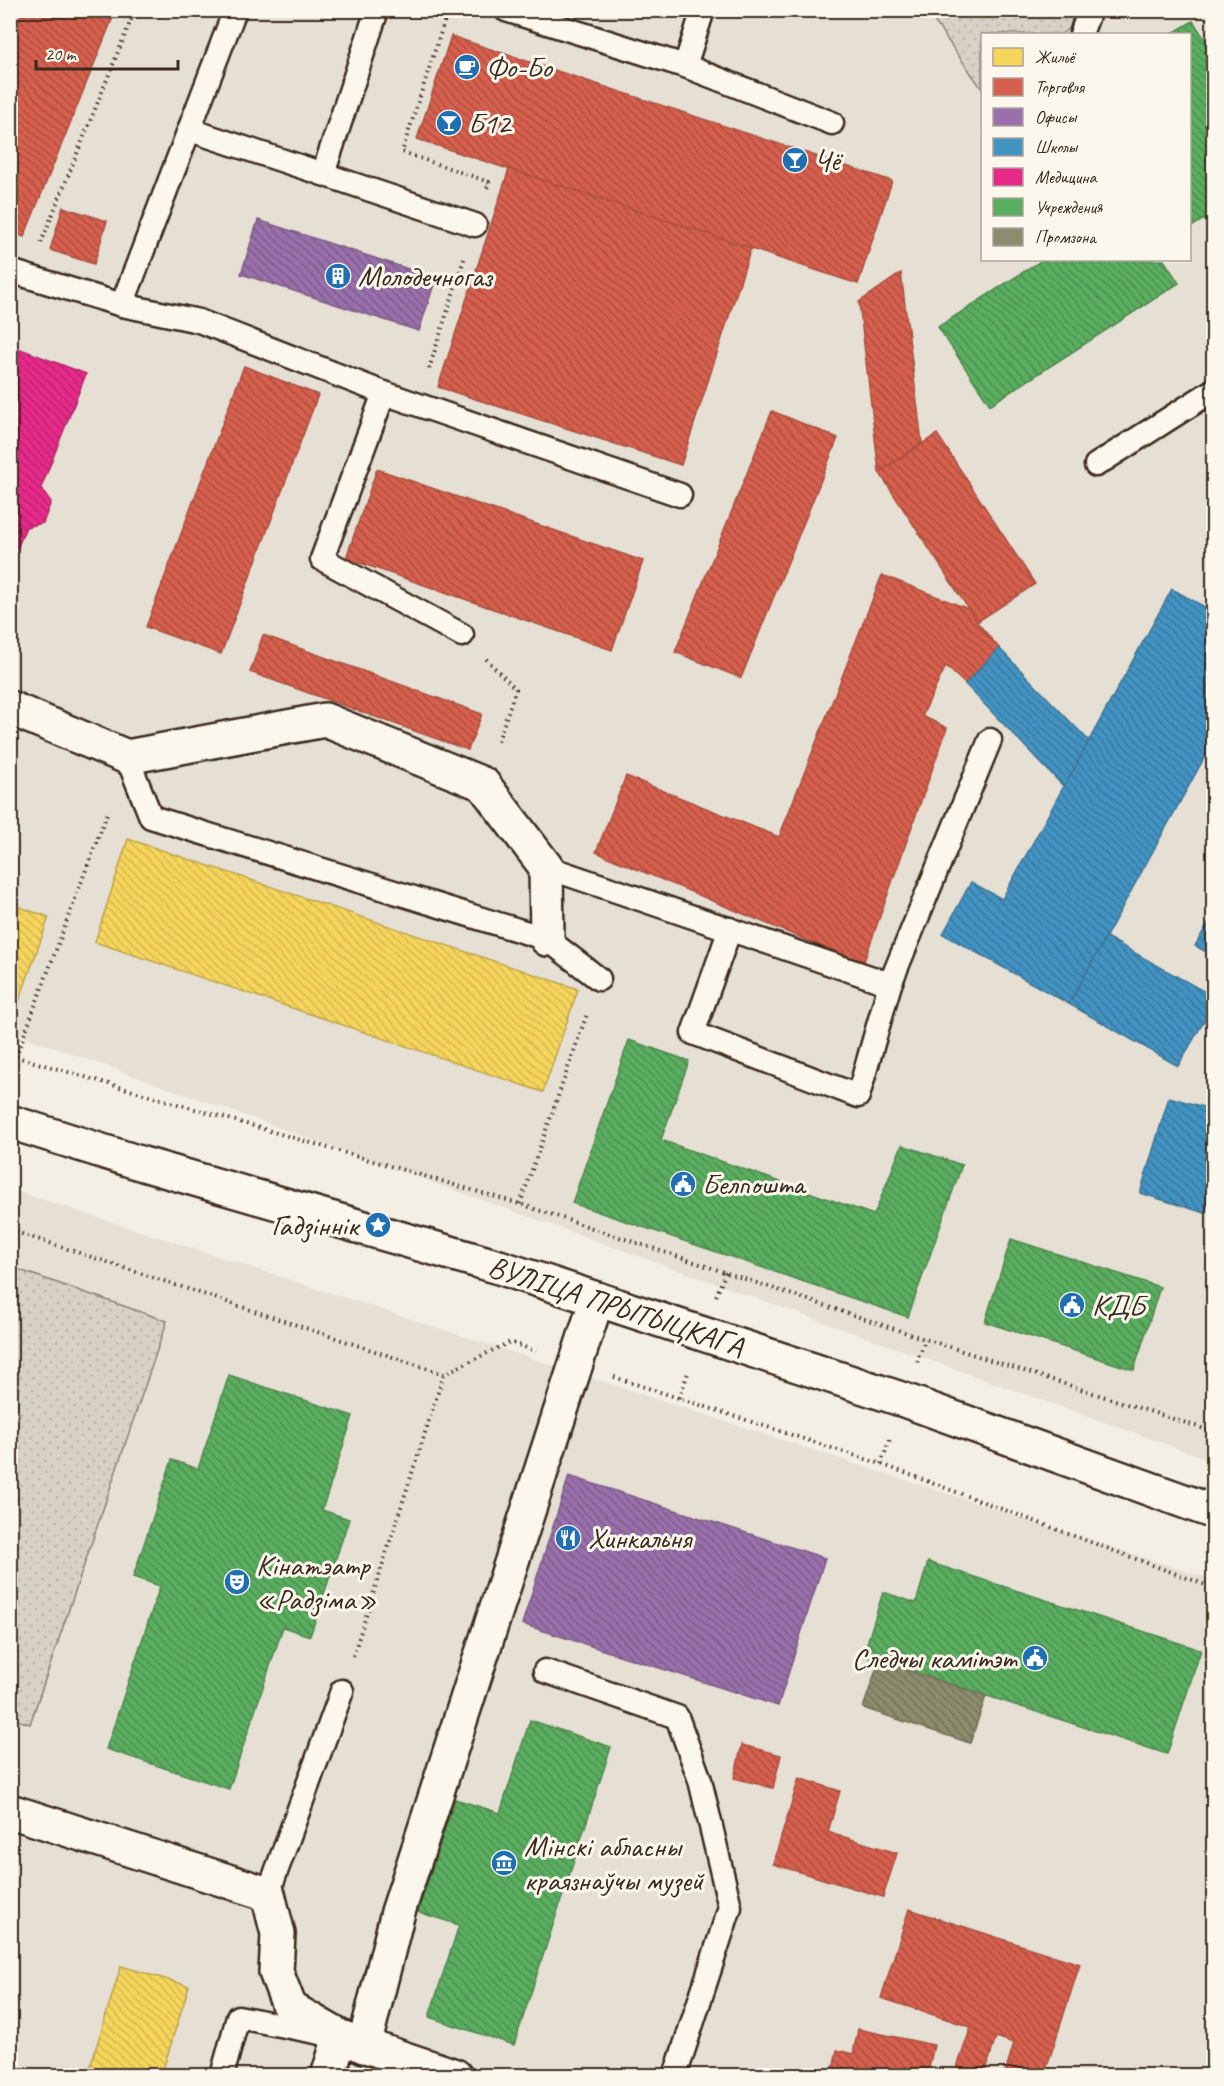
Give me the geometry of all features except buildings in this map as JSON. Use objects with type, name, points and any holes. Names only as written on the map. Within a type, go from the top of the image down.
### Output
[{"type":"street","points":[[10,708],[128,757],[325,720],[483,784],[546,867],[548,939]]},
{"type":"street","name":"ВУЛІЦА ПРЫТЫЦКАГА","points":[[10,1122],[143,1164],[499,1267],[904,1400],[1214,1512]]},
{"type":"street","points":[[328,2076],[352,2041],[398,1912],[597,1299]]},
{"type":"street","points":[[10,1811],[268,1894],[278,1934],[276,1972],[291,2008],[352,2041],[455,2076]]},
{"type":"lane","points":[[122,306],[235,10]]},
{"type":"lane","points":[[323,174],[377,10]]},
{"type":"lane","points":[[506,10],[685,66],[832,123]]},
{"type":"lane","points":[[685,66],[703,10]]},
{"type":"lane","points":[[1081,33],[1090,10]]},
{"type":"lane","points":[[190,130],[476,225]]},
{"type":"lane","points":[[19,274],[122,306],[199,321],[384,393],[680,495]]},
{"type":"lane","points":[[1096,465],[1214,390]]},
{"type":"lane","points":[[384,393],[322,559],[462,634]]},
{"type":"lane","points":[[730,928],[693,1033],[858,1096],[890,984],[990,740]]},
{"type":"lane","points":[[128,757],[151,817],[548,939],[599,979]]},
{"type":"lane","points":[[546,867],[890,984]]},
{"type":"lane","points":[[545,1671],[677,1716],[700,1780],[730,1907],[675,2076]]},
{"type":"lane","points":[[268,1894],[342,1691]]},
{"type":"lane","points":[[222,2076],[238,2017],[352,2041]]},
{"type":"path","points":[[19,274],[135,10]]},
{"type":"path","points":[[150,10],[163,16],[165,10]]},
{"type":"path","points":[[462,634],[516,689],[483,784]]},
{"type":"path","points":[[16,1057],[128,757]]},
{"type":"path","points":[[520,1204],[599,979]]},
{"type":"path","points":[[10,1055],[520,1204],[925,1339],[1214,1432]]},
{"type":"path","points":[[10,1230],[444,1374],[510,1342],[881,1464],[1214,1588]]},
{"type":"path","points":[[342,1691],[444,1374]]},
{"type":"shaded area","points":[[11,11],[1213,11],[1213,1461],[11,1032]]},
{"type":"shaded area","points":[[927,11],[1073,11],[1070,28],[1062,33],[981,33],[981,88]]},
{"type":"shaded area","points":[[10,1189],[1213,1580],[1213,2075],[11,2075]]},
{"type":"shaded area","points":[[11,1267],[167,1321],[30,1724],[10,1718]]},
{"type":"place","name":"Фо-Бо","points":[[467,67]]},
{"type":"place","name":"Б12","points":[[449,123]]},
{"type":"place","name":"Чё","points":[[795,160]]},
{"type":"place","name":"Молодечногаз","points":[[338,276]]},
{"type":"place","name":"Белпошта","points":[[683,1184]]},
{"type":"place","name":"Гадзіннік","points":[[378,1225]]},
{"type":"place","name":"КДБ","points":[[1072,1305]]},
{"type":"place","name":"Хинкальня","points":[[568,1538]]},
{"type":"place","name":"Кінатэатр «Радзіма»","points":[[237,1582]]},
{"type":"place","name":"Следчы камітэт","points":[[1035,1658]]},
{"type":"place","name":"Мінскі абласны краязнаўчы музей","points":[[504,1863]]}]
